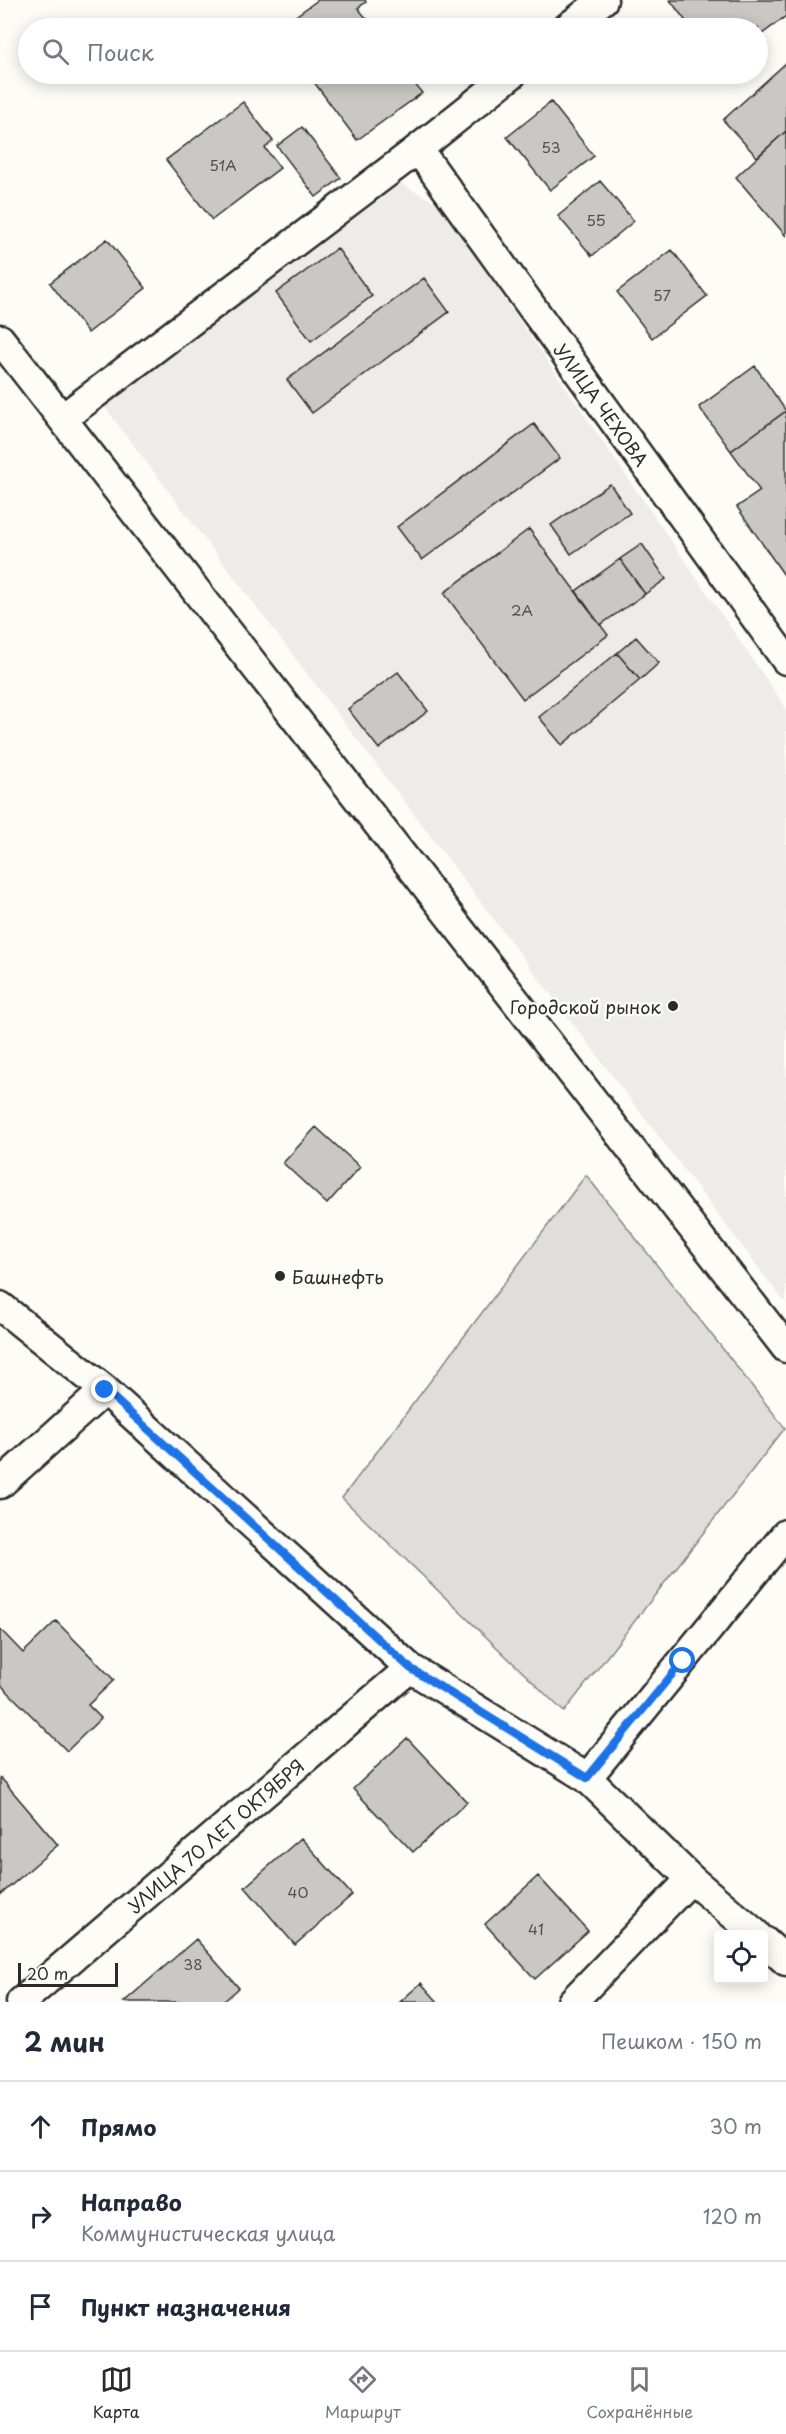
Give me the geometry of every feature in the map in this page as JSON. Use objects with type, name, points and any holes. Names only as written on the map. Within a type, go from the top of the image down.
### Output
[{"type":"street","points":[[580,18],[603,0]]},
{"type":"street","points":[[63,418],[418,149],[499,84]]},
{"type":"street","name":"УЛИЦА ЧЕХОВА","points":[[418,149],[786,660]]},
{"type":"street","points":[[0,339],[786,1348]]},
{"type":"street","points":[[0,1306],[105,1390],[410,1668],[587,1778],[692,1879],[750,1930]]},
{"type":"street","points":[[0,1484],[105,1390]]},
{"type":"street","points":[[587,1778],[786,1533]]},
{"type":"street","name":"УЛИЦА 70 ЛЕТ ОКТЯБРЯ","points":[[21,2002],[410,1668]]},
{"type":"street","points":[[572,2002],[692,1879]]},
{"type":"street","points":[[768,1945],[786,1961]]},
{"type":"shaded area","name":"Городской рынок","points":[[401,184],[440,205],[786,708],[786,1304],[103,405]]},
{"type":"shaded area","points":[[586,1175],[785,1428],[564,1712],[342,1498]]},
{"type":"building","points":[[318,0],[365,0],[366,2],[358,8],[366,18],[293,18]]},
{"type":"building","points":[[670,0],[786,0],[786,16],[768,30],[768,18],[684,18]]},
{"type":"building","points":[[786,63],[786,131],[757,157],[723,120],[763,84],[768,84],[768,79]]},
{"type":"building","points":[[315,84],[415,84],[422,93],[357,140]]},
{"type":"building","points":[[243,102],[273,141],[265,148],[280,168],[212,220],[166,160]]},
{"type":"building","points":[[551,102],[594,156],[550,190],[507,137]]},
{"type":"building","points":[[302,127],[341,178],[316,197],[277,146]]},
{"type":"building","points":[[786,131],[786,236],[736,177]]},
{"type":"building","points":[[600,181],[634,221],[592,256],[558,216]]},
{"type":"building","points":[[107,239],[146,288],[88,333],[50,283]]},
{"type":"building","points":[[337,248],[372,296],[311,341],[276,293]]},
{"type":"building","points":[[672,250],[707,296],[652,338],[617,292]]},
{"type":"building","points":[[424,278],[449,312],[312,413],[287,380]]},
{"type":"building","points":[[755,366],[786,411],[731,451],[699,407]]},
{"type":"building","points":[[786,411],[786,578],[737,507],[760,491],[731,451]]},
{"type":"building","points":[[534,424],[560,458],[422,560],[397,527]]},
{"type":"building","points":[[610,484],[630,513],[571,554],[551,525]]},
{"type":"building","points":[[529,529],[608,635],[523,699],[444,593]]},
{"type":"building","points":[[642,544],[666,579],[645,594],[620,559]]},
{"type":"building","points":[[620,559],[645,594],[600,625],[576,591]]},
{"type":"building","points":[[636,637],[659,663],[640,680],[617,653]]},
{"type":"building","points":[[617,653],[640,680],[562,745],[539,717]]},
{"type":"building","points":[[398,672],[428,711],[379,749],[348,709]]},
{"type":"building","points":[[316,1127],[360,1167],[327,1204],[283,1163]]},
{"type":"building","points":[[56,1621],[114,1680],[88,1705],[101,1718],[67,1751],[0,1684],[0,1629],[23,1653]]},
{"type":"building","points":[[407,1738],[467,1802],[413,1852],[353,1789]]},
{"type":"building","points":[[0,1779],[58,1845],[0,1895]]},
{"type":"building","points":[[301,1838],[352,1895],[295,1945],[245,1887]]},
{"type":"building","points":[[538,1876],[588,1931],[535,1979],[485,1924]]},
{"type":"building","points":[[196,1939],[239,1988],[223,2002],[124,2002]]},
{"type":"building","points":[[421,1983],[438,2002],[400,2002]]},
{"type":"place","name":"Городской рынок","points":[[673,1006]]},
{"type":"place","name":"Башнефть","points":[[280,1276]]},
{"type":"route","points":[[105,1390],[410,1668],[587,1778],[683,1661]]}]
